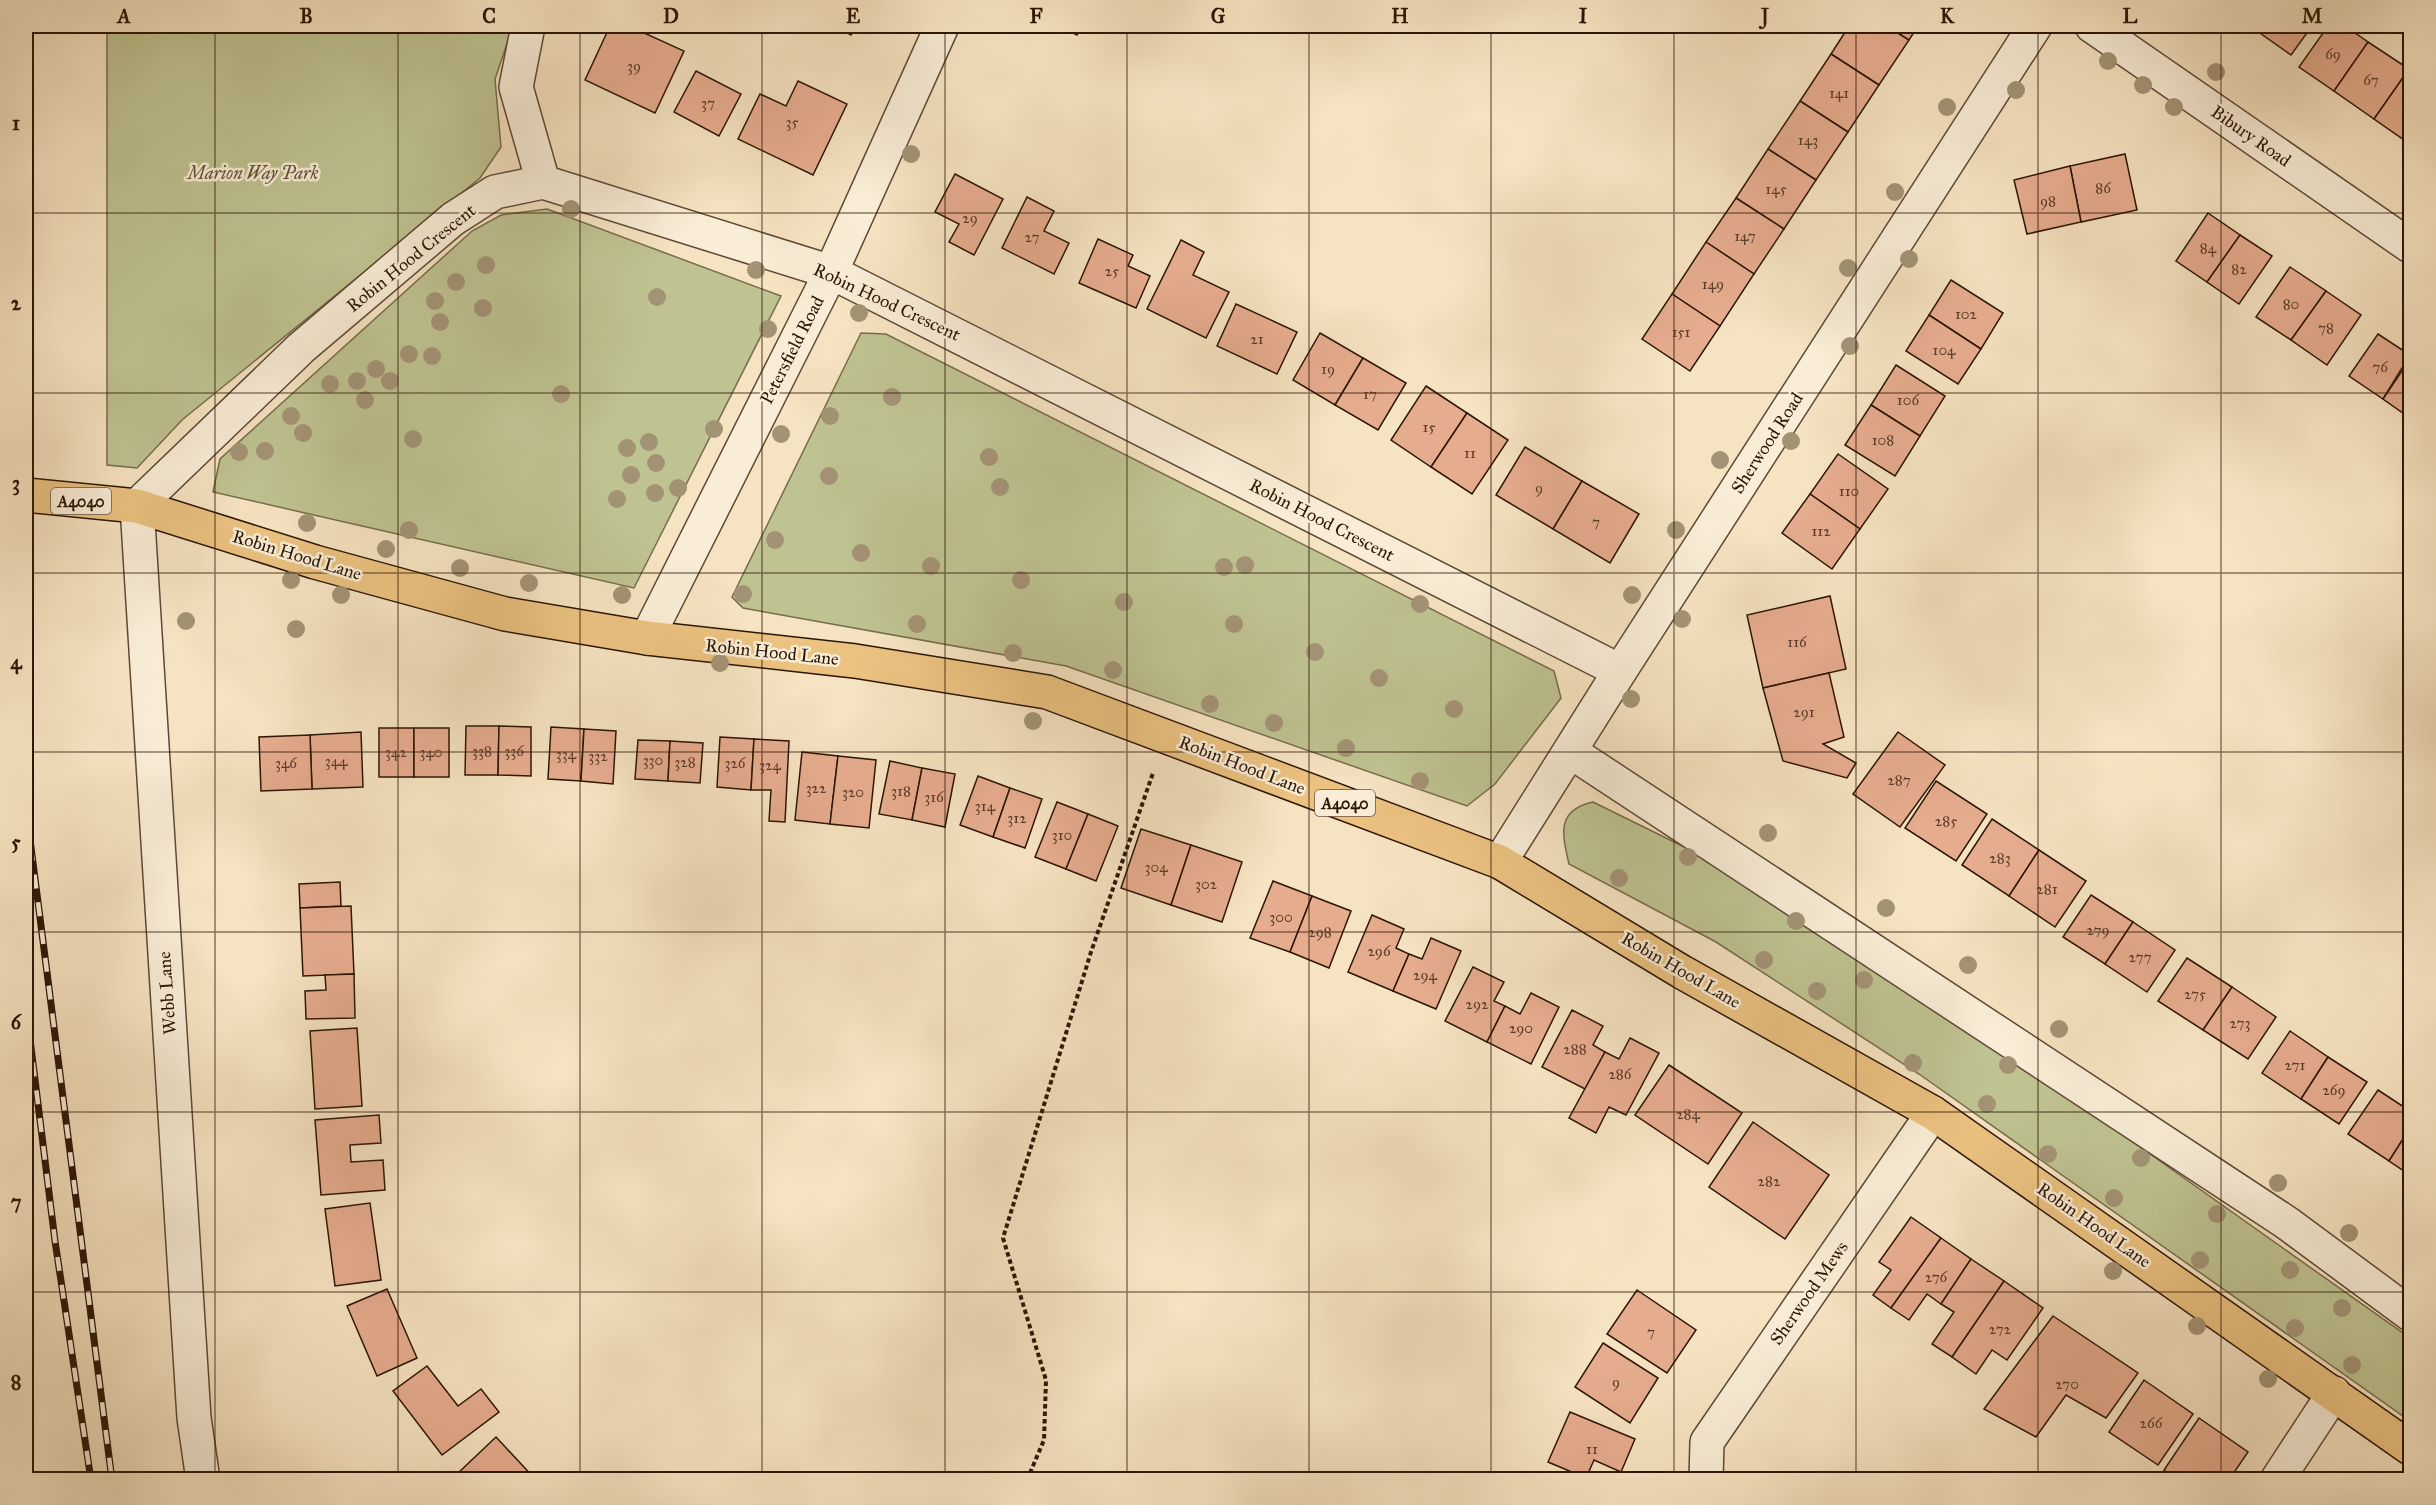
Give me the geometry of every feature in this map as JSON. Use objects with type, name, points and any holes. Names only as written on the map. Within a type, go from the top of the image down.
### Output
[{"type":"main road","name":"Robin Hood Lane","points":[[26,495],[137,506],[315,562],[505,614],[647,638],[855,661],[1047,692],[1500,862],[1682,972],[1934,1113],[2410,1448]]},
{"type":"street","points":[[528,26],[516,87],[543,182]]},
{"type":"street","name":"Petersfield Road","points":[[647,638],[831,272],[942,26]]},
{"type":"street","name":"Sherwood Road","points":[[1500,862],[1571,752],[1620,670],[2035,26]]},
{"type":"street","name":"Bibury Road","points":[[2092,26],[2410,246]]},
{"type":"street","name":"Robin Hood Crescent","points":[[137,506],[301,348],[453,219],[495,192],[543,182],[831,272],[1620,670]]},
{"type":"street","name":"Webb Lane","points":[[137,506],[194,1418],[203,1479]]},
{"type":"street","points":[[1571,752],[2287,1223],[2410,1314]]},
{"type":"street","name":"Sherwood Mews","points":[[1706,1479],[1707,1442],[1934,1113]]},
{"type":"street","points":[[2277,1479],[2334,1393]]},
{"type":"path","points":[[1027,1479],[1044,1440],[1046,1380],[1003,1238],[1091,952],[1166,736]]},
{"type":"green space","name":"Marion Way Park","points":[[107,26],[513,26],[495,79],[501,147],[480,178],[182,420],[137,468],[107,465]]},
{"type":"green space","points":[[547,209],[781,296],[634,588],[213,492],[220,459],[472,231],[501,215]]},
{"type":"green space","points":[[861,333],[886,334],[1554,671],[1561,698],[1495,784],[1467,806],[1066,666],[743,608],[732,597]]},
{"type":"green space","points":[[1593,802],[1725,867],[1982,1035],[2410,1338],[2410,1421],[1919,1074],[1716,942],[1569,864],[1564,833],[1567,817],[1581,806]]},
{"type":"building","points":[[610,26],[629,26],[684,51],[655,113],[585,80]]},
{"type":"building","points":[[834,26],[856,26],[851,35]]},
{"type":"building","points":[[1059,26],[1082,26],[1077,35]]},
{"type":"building","points":[[1849,26],[1887,26],[1909,40],[1879,85],[1831,54]]},
{"type":"building","points":[[1887,26],[1918,26],[1909,40]]},
{"type":"building","points":[[2250,26],[2312,26],[2291,55]]},
{"type":"building","points":[[2328,26],[2345,26],[2368,42],[2334,91],[2299,67]]},
{"type":"building","points":[[2368,42],[2409,69],[2374,119],[2334,91]]},
{"type":"building","points":[[1831,54],[1879,85],[1848,132],[1800,101]]},
{"type":"building","points":[[2409,69],[2410,71],[2410,144],[2374,119]]},
{"type":"building","points":[[696,71],[741,94],[719,136],[674,112]]},
{"type":"building","points":[[798,81],[847,104],[813,175],[738,139],[760,94],[786,106]]},
{"type":"building","points":[[1800,101],[1848,132],[1816,180],[1768,149]]},
{"type":"building","points":[[1768,149],[1816,180],[1784,229],[1736,198]]},
{"type":"building","points":[[2125,154],[2137,210],[2081,222],[2070,166]]},
{"type":"building","points":[[2070,166],[2081,222],[2027,234],[2014,180]]},
{"type":"building","points":[[955,174],[1003,199],[974,255],[949,242],[959,224],[935,212]]},
{"type":"building","points":[[1027,197],[1054,211],[1044,231],[1069,243],[1054,274],[1002,248]]},
{"type":"building","points":[[1736,198],[1784,229],[1754,274],[1706,242]]},
{"type":"building","points":[[2208,213],[2240,235],[2207,282],[2176,261]]},
{"type":"building","points":[[2240,235],[2272,256],[2239,304],[2207,282]]},
{"type":"building","points":[[1098,239],[1133,255],[1128,266],[1150,276],[1136,308],[1079,283]]},
{"type":"building","points":[[1181,240],[1204,252],[1193,275],[1229,292],[1206,338],[1147,309]]},
{"type":"building","points":[[1706,242],[1754,274],[1720,326],[1672,294]]},
{"type":"building","points":[[2290,267],[2326,291],[2291,340],[2256,317]]},
{"type":"building","points":[[1951,280],[2003,313],[1981,349],[1929,315]]},
{"type":"building","points":[[2326,291],[2361,315],[2327,365],[2291,340]]},
{"type":"building","points":[[1672,294],[1720,326],[1690,371],[1642,339]]},
{"type":"building","points":[[1236,304],[1297,332],[1277,374],[1217,346]]},
{"type":"building","points":[[1929,315],[1981,349],[1958,384],[1906,351]]},
{"type":"building","points":[[1320,333],[1363,358],[1335,405],[1293,380]]},
{"type":"building","points":[[2378,334],[2410,355],[2383,399],[2349,376]]},
{"type":"building","points":[[1363,358],[1406,383],[1378,430],[1335,405]]},
{"type":"building","points":[[2410,359],[2410,418],[2383,399]]},
{"type":"building","points":[[1896,365],[1945,396],[1920,436],[1871,405]]},
{"type":"building","points":[[1426,386],[1467,413],[1431,467],[1391,440]]},
{"type":"building","points":[[1871,405],[1920,436],[1895,476],[1845,445]]},
{"type":"building","points":[[1467,413],[1508,440],[1472,494],[1431,467]]},
{"type":"building","points":[[1525,447],[1582,481],[1553,529],[1496,495]]},
{"type":"building","points":[[1838,454],[1888,489],[1860,529],[1810,494]]},
{"type":"building","points":[[1582,481],[1639,514],[1610,563],[1553,529]]},
{"type":"building","points":[[1810,494],[1860,529],[1832,569],[1782,533]]},
{"type":"building","points":[[1830,596],[1846,669],[1763,688],[1747,615]]},
{"type":"building","points":[[1829,673],[1844,737],[1823,744],[1856,763],[1847,778],[1783,761],[1763,688]]},
{"type":"building","points":[[466,726],[499,726],[498,775],[465,775]]},
{"type":"building","points":[[499,726],[531,727],[531,776],[498,775]]},
{"type":"building","points":[[551,727],[584,729],[581,781],[548,779]]},
{"type":"building","points":[[379,728],[414,728],[414,777],[379,777]]},
{"type":"building","points":[[414,728],[449,728],[449,777],[414,777]]},
{"type":"building","points":[[584,729],[616,731],[613,784],[581,781]]},
{"type":"building","points":[[361,732],[363,787],[312,789],[310,735]]},
{"type":"building","points":[[1898,732],[1945,765],[1900,827],[1853,794]]},
{"type":"building","points":[[310,735],[312,789],[261,791],[259,737]]},
{"type":"building","points":[[720,737],[754,739],[751,790],[717,787]]},
{"type":"building","points":[[754,739],[789,741],[785,822],[769,821],[771,790],[751,790]]},
{"type":"building","points":[[638,740],[670,741],[668,781],[635,779]]},
{"type":"building","points":[[670,741],[703,743],[700,783],[668,781]]},
{"type":"building","points":[[802,752],[838,756],[830,824],[795,820]]},
{"type":"building","points":[[838,756],[876,760],[869,828],[830,824]]},
{"type":"building","points":[[890,761],[922,768],[912,820],[879,814]]},
{"type":"building","points":[[922,768],[955,774],[945,827],[912,820]]},
{"type":"building","points":[[978,776],[1010,788],[993,837],[960,825]]},
{"type":"building","points":[[1936,781],[1987,814],[1956,861],[1905,828]]},
{"type":"building","points":[[1010,788],[1042,799],[1025,848],[993,837]]},
{"type":"building","points":[[1057,802],[1088,814],[1066,869],[1035,857]]},
{"type":"building","points":[[1088,814],[1118,826],[1096,881],[1066,869]]},
{"type":"building","points":[[1992,819],[2039,850],[2009,896],[1962,865]]},
{"type":"building","points":[[1141,829],[1191,845],[1171,905],[1121,888]]},
{"type":"building","points":[[1191,845],[1242,862],[1222,922],[1171,905]]},
{"type":"building","points":[[2039,850],[2086,881],[2055,927],[2009,896]]},
{"type":"building","points":[[1273,881],[1312,896],[1290,952],[1250,938]]},
{"type":"building","points":[[340,882],[341,906],[300,908],[299,884]]},
{"type":"building","points":[[2091,895],[2133,922],[2105,964],[2063,937]]},
{"type":"building","points":[[1312,896],[1351,911],[1329,968],[1290,952]]},
{"type":"building","points":[[351,906],[354,974],[303,976],[300,908]]},
{"type":"building","points":[[1372,915],[1404,929],[1396,948],[1409,954],[1393,991],[1348,972]]},
{"type":"building","points":[[2133,922],[2175,950],[2147,992],[2105,964]]},
{"type":"building","points":[[1431,938],[1461,951],[1436,1009],[1393,991],[1409,954],[1422,959]]},
{"type":"building","points":[[2187,958],[2232,987],[2203,1030],[2158,1001]]},
{"type":"building","points":[[1473,967],[1504,982],[1494,1001],[1505,1006],[1487,1042],[1445,1021]]},
{"type":"building","points":[[354,974],[355,1018],[306,1019],[305,991],[326,990],[325,975]]},
{"type":"building","points":[[2232,987],[2276,1017],[2248,1059],[2203,1030]]},
{"type":"building","points":[[1531,993],[1559,1007],[1531,1064],[1487,1042],[1505,1006],[1520,1014]]},
{"type":"building","points":[[1572,1010],[1603,1026],[1593,1045],[1605,1052],[1585,1089],[1542,1067]]},
{"type":"building","points":[[357,1028],[362,1106],[315,1109],[310,1031]]},
{"type":"building","points":[[2290,1031],[2328,1057],[2301,1099],[2262,1073]]},
{"type":"building","points":[[1630,1038],[1659,1053],[1626,1115],[1609,1107],[1596,1133],[1569,1118],[1605,1052],[1619,1059]]},
{"type":"building","points":[[2328,1057],[2367,1082],[2339,1124],[2301,1099]]},
{"type":"building","points":[[1669,1065],[1742,1113],[1708,1164],[1635,1115]]},
{"type":"building","points":[[2378,1090],[2410,1111],[2410,1128],[2389,1161],[2348,1134]]},
{"type":"building","points":[[379,1115],[381,1143],[350,1145],[351,1162],[383,1160],[385,1190],[321,1195],[315,1120]]},
{"type":"building","points":[[1753,1122],[1829,1175],[1785,1239],[1709,1187]]},
{"type":"building","points":[[2410,1128],[2410,1175],[2389,1161]]},
{"type":"building","points":[[370,1203],[381,1280],[335,1286],[325,1209]]},
{"type":"building","points":[[1911,1217],[1941,1238],[1891,1308],[1873,1295],[1891,1270],[1879,1262]]},
{"type":"building","points":[[1941,1238],[1971,1259],[1941,1304],[1927,1294],[1909,1320],[1891,1308]]},
{"type":"building","points":[[1971,1259],[2004,1281],[1952,1357],[1932,1344],[1954,1312],[1941,1304]]},
{"type":"building","points":[[2004,1281],[2043,1308],[2007,1360],[1992,1350],[1976,1374],[1952,1357]]},
{"type":"building","points":[[387,1289],[417,1358],[377,1376],[347,1306]]},
{"type":"building","points":[[1637,1290],[1696,1330],[1667,1373],[1607,1334]]},
{"type":"building","points":[[2053,1316],[2138,1373],[2106,1418],[2066,1395],[2036,1437],[1984,1409]]},
{"type":"building","points":[[1603,1343],[1658,1378],[1630,1423],[1575,1387]]},
{"type":"building","points":[[427,1366],[458,1406],[481,1389],[499,1412],[442,1455],[393,1391]]},
{"type":"building","points":[[2144,1380],[2193,1414],[2158,1465],[2109,1432]]},
{"type":"building","points":[[1570,1412],[1635,1439],[1621,1472],[1594,1460],[1586,1478],[1548,1462]]},
{"type":"building","points":[[2199,1418],[2248,1452],[2229,1480],[2178,1480],[2164,1470]]},
{"type":"building","points":[[496,1437],[536,1480],[463,1480],[457,1474]]},
{"type":"railway","points":[[26,763],[28,824],[112,1480]]},
{"type":"railway","points":[[26,1007],[55,1241],[91,1480]]}]
